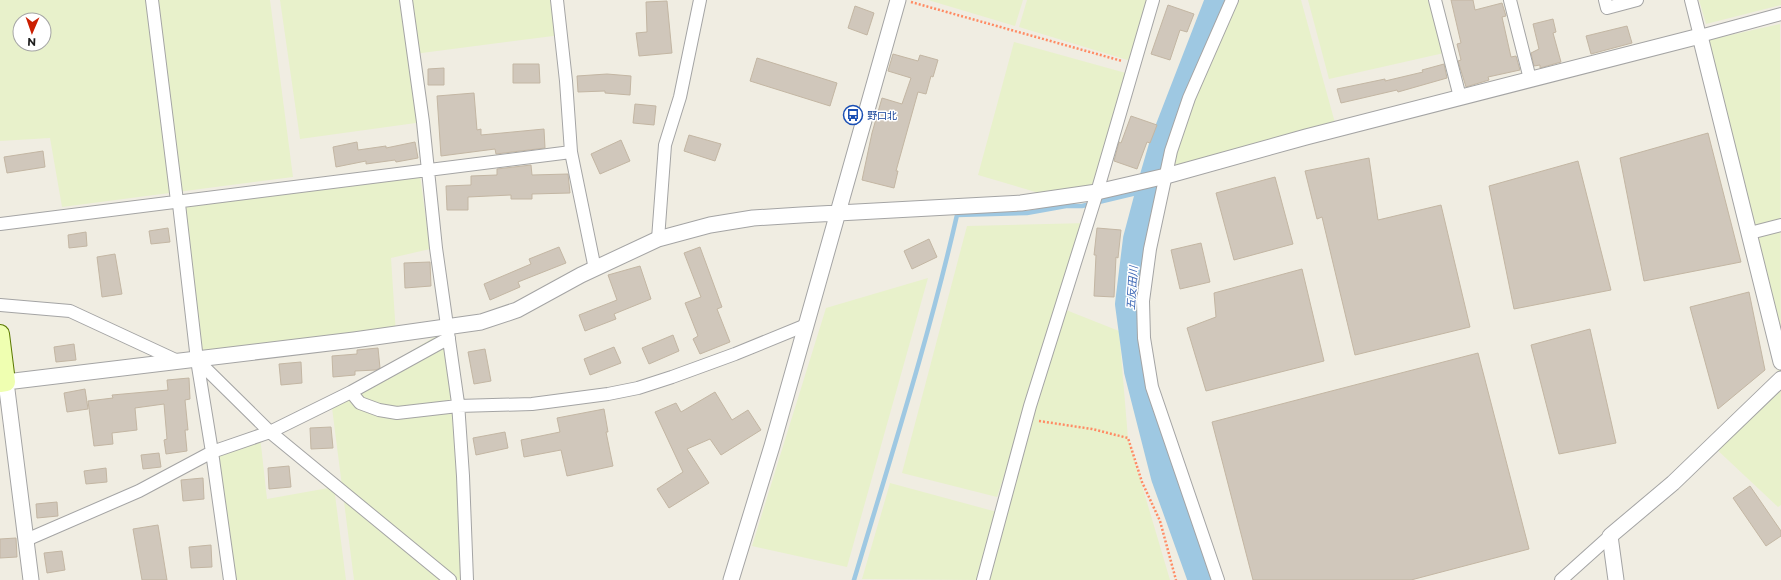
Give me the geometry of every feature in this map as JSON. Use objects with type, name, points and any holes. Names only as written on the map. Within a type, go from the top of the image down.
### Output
[{"type":"main road","points":[[0,334],[3,383]]},
{"type":"street","points":[[152,0],[177,201],[179,204],[197,360],[230,580]]},
{"type":"street","points":[[406,0],[423,122],[427,170],[458,406],[463,476],[467,580]]},
{"type":"street","points":[[557,0],[571,152],[595,269]]},
{"type":"street","points":[[658,239],[665,145],[680,97],[700,0]]},
{"type":"street","points":[[983,580],[1027,419],[1136,65],[1153,0]]},
{"type":"street","points":[[1218,580],[1152,386],[1144,338],[1143,301],[1162,177],[1189,98],[1232,0]]},
{"type":"street","points":[[1435,0],[1460,97]]},
{"type":"street","points":[[1510,0],[1530,79]]},
{"type":"street","points":[[1605,0],[1607,8],[1637,0]]},
{"type":"street","points":[[1692,0],[1781,362]]},
{"type":"street","points":[[731,580],[772,446],[836,214],[904,1]]},
{"type":"street","points":[[31,580],[3,383],[448,333],[517,310],[581,275],[658,239],[710,225],[753,218],[1095,199],[1143,181],[1781,14]]},
{"type":"street","points":[[0,224],[571,152]]},
{"type":"street","points":[[1750,233],[1781,225]]},
{"type":"street","points":[[0,305],[70,311],[180,362]]},
{"type":"street","points":[[351,392],[360,403],[379,410],[397,413],[458,406],[532,404],[638,388],[734,354],[806,325]]},
{"type":"street","points":[[26,540],[138,490],[212,452],[270,432],[351,392],[448,333]]},
{"type":"street","points":[[197,360],[270,432],[450,580]]},
{"type":"street","points":[[1561,580],[1673,483],[1781,379]]},
{"type":"street","points":[[1610,536],[1616,580]]},
{"type":"path","points":[[904,1],[1136,65]]},
{"type":"path","points":[[1027,419],[1092,430],[1128,438],[1142,482],[1160,521],[1176,580]]},
{"type":"green space","points":[[0,0],[270,0],[293,177],[62,207],[50,138],[0,141]]},
{"type":"green space","points":[[280,0],[557,0],[561,35],[414,54],[423,122],[300,139]]},
{"type":"green space","points":[[928,0],[1023,0],[1015,26]]},
{"type":"green space","points":[[1027,0],[1153,0],[1134,62],[1019,27]]},
{"type":"green space","points":[[1233,0],[1301,0],[1337,130],[1159,177]]},
{"type":"green space","points":[[1308,0],[1431,0],[1444,53],[1329,79]]},
{"type":"green space","points":[[1699,0],[1781,0],[1781,5],[1706,24]]},
{"type":"green space","points":[[1780,24],[1781,505],[1778,507],[1712,445],[1780,380],[1731,163],[1708,40]]},
{"type":"green space","points":[[1014,42],[1133,75],[1097,192],[1039,193],[978,175]]},
{"type":"green space","points":[[420,175],[430,249],[391,258],[396,335],[197,360],[179,204]]},
{"type":"green space","points":[[1088,223],[997,497],[902,473],[967,226]]},
{"type":"green space","points":[[928,278],[847,567],[752,546],[826,308]]},
{"type":"green space","points":[[1061,308],[1119,331],[1128,438],[1170,580],[984,580]]},
{"type":"green space","points":[[449,328],[459,420],[462,580],[354,580],[331,400]]},
{"type":"green space","points":[[260,436],[267,499],[334,487],[346,580],[229,580],[214,451]]},
{"type":"green space","points":[[890,483],[997,512],[978,580],[862,579]]},
{"type":"building","points":[[1451,0],[1473,0],[1475,10],[1502,3],[1506,16],[1502,17],[1511,57],[1516,56],[1520,70],[1488,77],[1489,80],[1466,87],[1458,61],[1461,60],[1457,44],[1461,43]]},
{"type":"building","points":[[667,1],[672,53],[639,56],[636,33],[647,32],[646,2]]},
{"type":"building","points":[[1168,5],[1194,14],[1187,32],[1180,30],[1170,60],[1151,54]]},
{"type":"building","points":[[855,6],[874,13],[867,35],[848,28]]},
{"type":"building","points":[[1553,19],[1556,32],[1553,33],[1561,62],[1540,68],[1540,65],[1534,66],[1531,53],[1539,49],[1533,24]]},
{"type":"building","points":[[1627,26],[1632,43],[1591,54],[1586,36]]},
{"type":"building","points":[[893,54],[918,61],[920,55],[938,60],[933,77],[931,76],[926,94],[918,92],[896,171],[898,171],[894,188],[862,180],[872,133],[882,98],[902,104],[911,78],[888,71]]},
{"type":"building","points":[[757,58],[837,83],[830,106],[750,81]]},
{"type":"building","points":[[513,64],[539,64],[540,83],[513,83]]},
{"type":"building","points":[[1444,64],[1447,78],[1398,92],[1397,90],[1341,103],[1337,89],[1385,79],[1385,81],[1423,72],[1422,70]]},
{"type":"building","points":[[444,68],[444,85],[428,85],[428,69]]},
{"type":"building","points":[[607,74],[631,76],[630,95],[605,93],[605,91],[578,92],[577,76]]},
{"type":"building","points":[[474,93],[477,130],[481,129],[481,135],[544,129],[545,148],[496,154],[495,149],[441,156],[437,96]]},
{"type":"building","points":[[635,104],[656,106],[654,125],[633,123]]},
{"type":"building","points":[[1131,116],[1157,125],[1150,143],[1147,142],[1137,169],[1114,161],[1119,142],[1121,143]]},
{"type":"building","points":[[1708,133],[1741,262],[1644,281],[1620,158]]},
{"type":"building","points":[[689,135],[721,144],[715,161],[684,151]]},
{"type":"building","points":[[621,140],[630,161],[600,174],[591,154]]},
{"type":"building","points":[[357,142],[358,150],[386,146],[386,148],[415,142],[418,158],[396,162],[395,160],[366,164],[366,161],[336,167],[333,147]]},
{"type":"building","points":[[43,151],[45,167],[7,173],[4,157]]},
{"type":"building","points":[[1369,158],[1378,220],[1441,205],[1470,327],[1355,355],[1322,217],[1317,219],[1305,171]]},
{"type":"building","points":[[1578,161],[1611,290],[1514,309],[1489,186]]},
{"type":"building","points":[[531,165],[532,175],[568,174],[570,193],[532,194],[532,199],[511,199],[511,195],[468,197],[468,210],[447,210],[446,186],[471,185],[471,176],[497,175],[497,169]]},
{"type":"building","points":[[1275,177],[1293,244],[1234,260],[1216,193]]},
{"type":"building","points":[[168,228],[170,242],[151,244],[149,231]]},
{"type":"building","points":[[1097,228],[1121,230],[1118,258],[1116,257],[1114,297],[1094,296],[1096,255],[1094,255]]},
{"type":"building","points":[[86,232],[87,246],[69,248],[68,235]]},
{"type":"building","points":[[929,239],[937,257],[912,269],[904,251]]},
{"type":"building","points":[[1201,243],[1210,282],[1180,289],[1171,250]]},
{"type":"building","points":[[559,247],[566,263],[518,282],[520,287],[490,300],[484,284],[531,264],[529,259]]},
{"type":"building","points":[[700,247],[722,307],[717,309],[730,342],[700,354],[693,339],[698,336],[685,303],[701,297],[684,253]]},
{"type":"building","points":[[115,254],[122,294],[102,297],[97,257]]},
{"type":"building","points":[[430,262],[431,286],[405,288],[404,263]]},
{"type":"building","points":[[640,266],[651,299],[614,314],[616,319],[585,331],[579,315],[617,300],[608,275]]},
{"type":"building","points":[[1302,269],[1324,361],[1206,391],[1187,328],[1216,317],[1214,293]]},
{"type":"building","points":[[1749,292],[1765,370],[1718,409],[1690,307]]},
{"type":"building","points":[[1590,329],[1616,443],[1559,454],[1531,345]]},
{"type":"building","points":[[673,335],[679,351],[649,364],[642,348]]},
{"type":"building","points":[[74,344],[76,360],[56,362],[54,347]]},
{"type":"building","points":[[614,347],[621,363],[590,375],[584,359]]},
{"type":"building","points":[[378,348],[380,368],[376,370],[355,371],[355,375],[333,377],[332,356],[357,354],[357,350]]},
{"type":"building","points":[[485,349],[491,381],[474,384],[468,352]]},
{"type":"building","points":[[1478,353],[1529,549],[1411,580],[1253,580],[1212,422]]},
{"type":"building","points":[[301,362],[302,383],[281,385],[279,364]]},
{"type":"building","points":[[189,378],[190,399],[185,400],[188,430],[185,430],[187,451],[166,454],[164,440],[167,439],[164,404],[135,408],[137,430],[112,433],[113,444],[94,446],[88,401],[113,398],[112,395],[168,390],[167,380]]},
{"type":"building","points":[[85,389],[88,409],[67,412],[64,393]]},
{"type":"building","points":[[715,392],[732,420],[748,410],[761,430],[721,455],[710,439],[687,449],[709,483],[669,508],[657,489],[683,472],[655,412],[676,403],[681,412]]},
{"type":"building","points":[[604,409],[608,432],[606,432],[613,466],[567,476],[561,450],[524,457],[521,440],[560,432],[557,418]]},
{"type":"building","points":[[331,427],[333,448],[311,449],[310,428]]},
{"type":"building","points":[[505,432],[508,448],[476,455],[473,438]]},
{"type":"building","points":[[159,453],[161,467],[143,469],[141,455]]},
{"type":"building","points":[[289,466],[291,487],[269,489],[268,468]]},
{"type":"building","points":[[106,468],[107,482],[86,484],[84,471]]},
{"type":"building","points":[[203,478],[204,499],[183,501],[181,480]]},
{"type":"building","points":[[1750,486],[1781,531],[1781,536],[1766,546],[1733,498]]},
{"type":"building","points":[[57,502],[58,516],[37,518],[36,504]]},
{"type":"building","points":[[158,525],[167,580],[142,580],[133,529]]},
{"type":"building","points":[[16,538],[17,557],[0,558],[0,539]]},
{"type":"building","points":[[211,545],[212,567],[191,568],[189,547]]},
{"type":"building","points":[[62,551],[65,570],[47,573],[44,553]]},
{"type":"waterway","name":"五反田川","points":[[1201,580],[1164,477],[1137,371],[1128,304],[1136,239],[1163,142],[1218,0]]},
{"type":"waterway","points":[[854,580],[922,353],[957,215],[1027,213],[1066,206],[1082,206],[1149,190]]},
{"type":"place","name":"野口北","points":[[853,115]]}]
